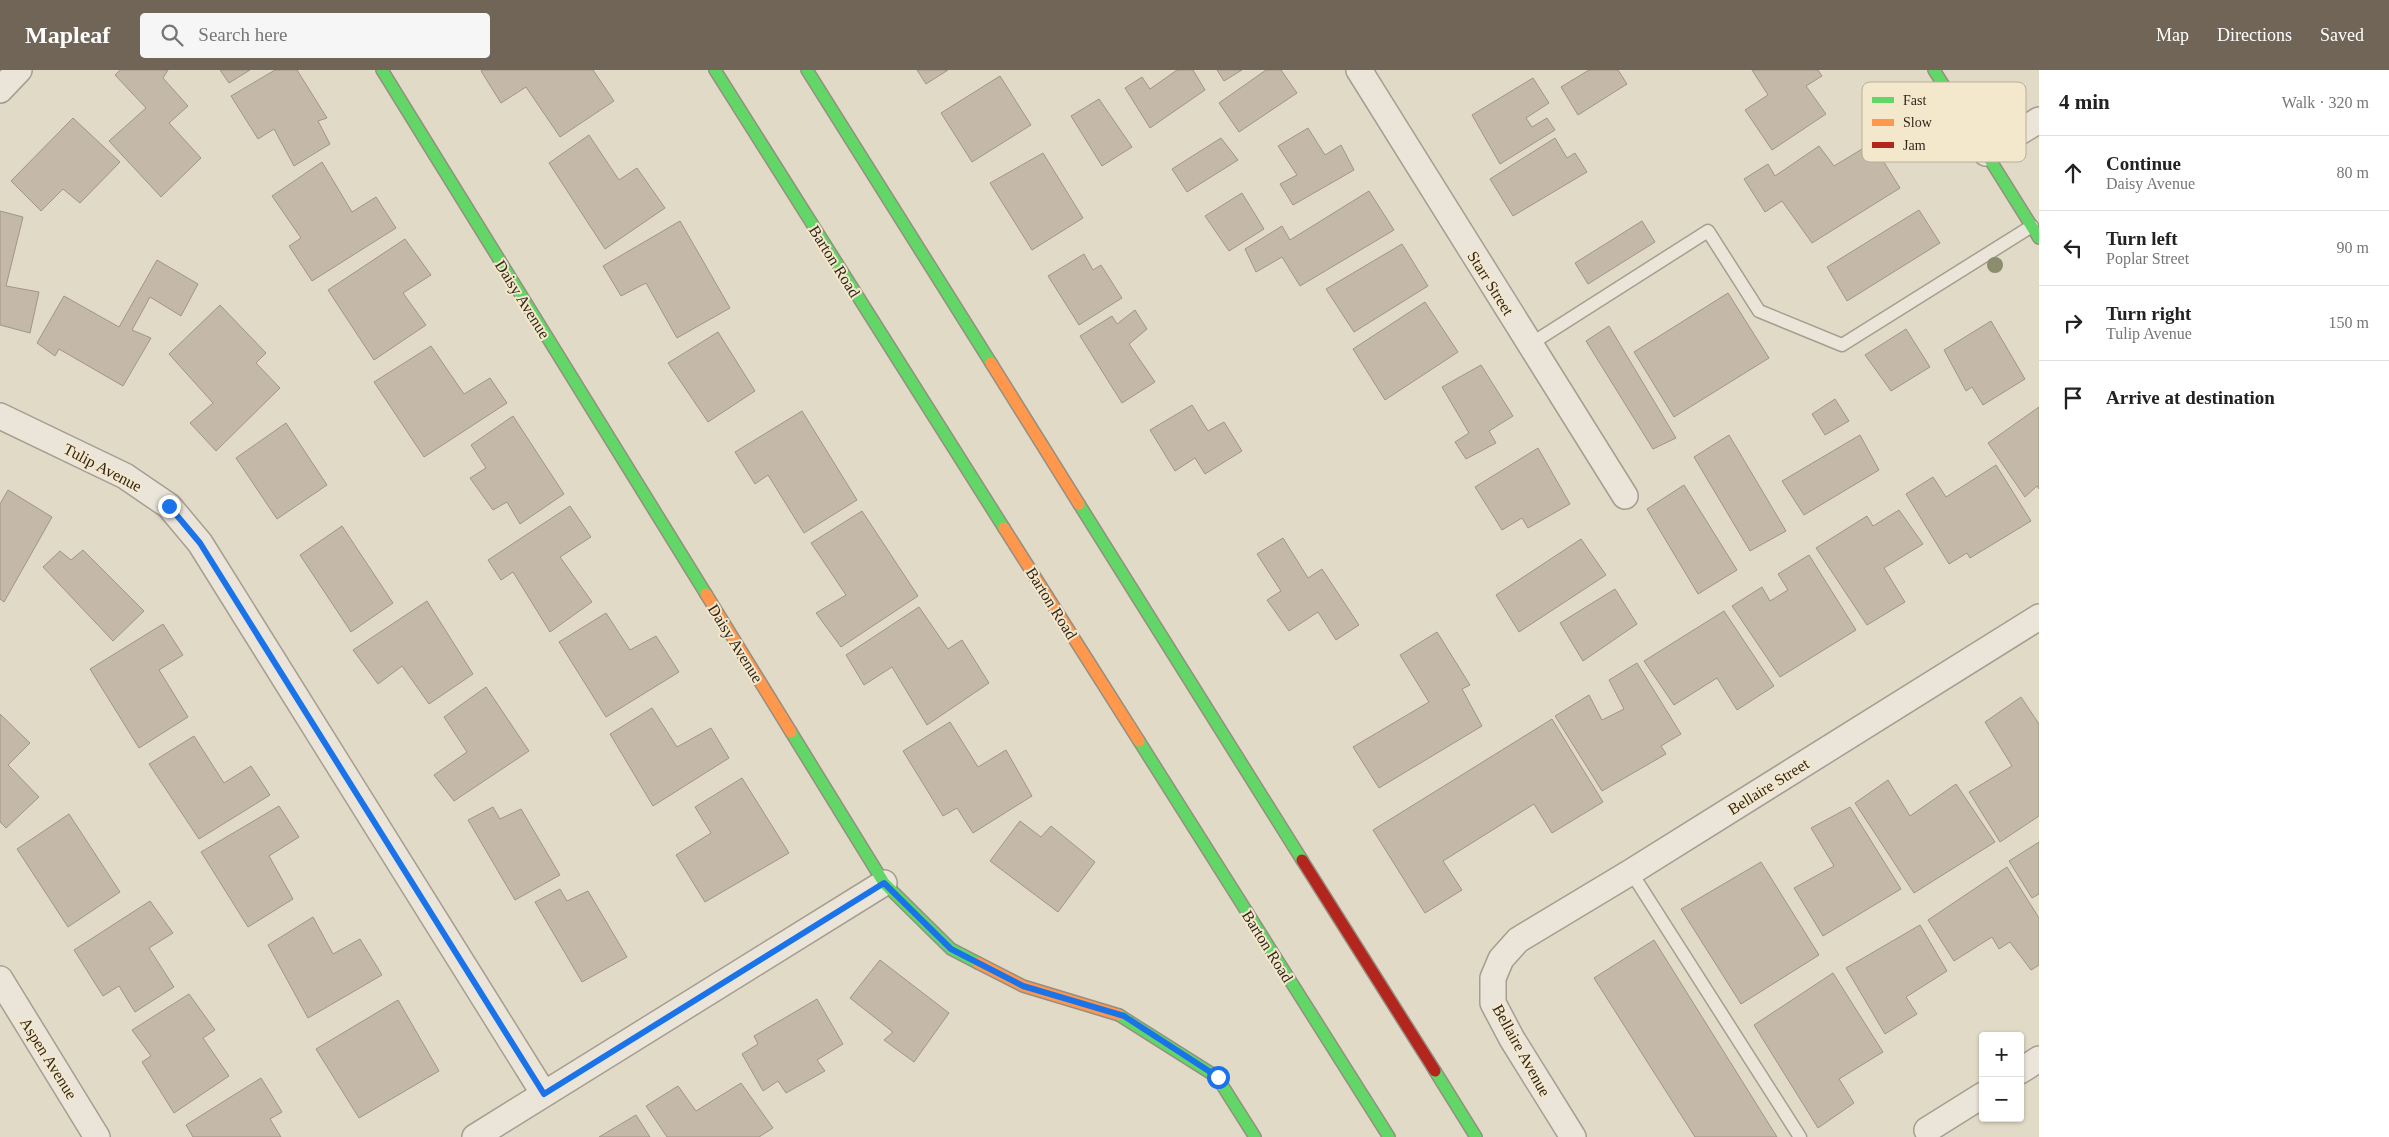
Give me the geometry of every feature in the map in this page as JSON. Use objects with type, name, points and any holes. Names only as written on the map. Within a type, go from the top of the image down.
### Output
[{"type":"main road","name":"Daisy Avenue","points":[[382,70],[884,883],[951,949],[1023,986],[1124,1016],[1218,1077],[1255,1137]]},
{"type":"main road","name":"Barton Road","points":[[715,70],[1389,1137]]},
{"type":"main road","points":[[807,70],[1476,1137]]},
{"type":"main road","points":[[1934,70],[1942,82]]},
{"type":"main road","points":[[1992,162],[2039,238]]},
{"type":"street","points":[[0,90],[19,70]]},
{"type":"street","name":"Starr Street","points":[[1359,70],[1625,496]]},
{"type":"street","points":[[2026,128],[2039,120]]},
{"type":"street","name":"Tulip Avenue","points":[[0,416],[125,476],[169,506],[200,543],[544,1094]]},
{"type":"street","name":"Bellaire Street","points":[[1501,959],[1518,940],[1631,872],[2039,616]]},
{"type":"street","points":[[475,1137],[884,883]]},
{"type":"street","name":"Bellaire Avenue","points":[[1501,959],[1493,978],[1493,1003],[1512,1039],[1573,1137]]},
{"type":"street","name":"Aspen Avenue","points":[[0,979],[97,1137]]},
{"type":"street","points":[[2024,1068],[2039,1059]]},
{"type":"street","points":[[1928,1130],[1979,1097]]},
{"type":"lane","points":[[1529,345],[1708,231],[1759,311],[1842,345],[2032,226]]},
{"type":"lane","points":[[1631,872],[1800,1137]]},
{"type":"building","points":[[120,70],[168,70],[163,78],[188,106],[169,123],[201,158],[161,197],[109,141],[146,108],[115,75]]},
{"type":"building","points":[[220,70],[250,70],[229,83]]},
{"type":"building","points":[[275,70],[297,70],[327,118],[318,121],[330,144],[294,166],[274,129],[258,139],[231,96]]},
{"type":"building","points":[[593,70],[614,101],[560,137],[526,87],[501,103],[481,71]]},
{"type":"building","points":[[917,70],[948,70],[926,84]]},
{"type":"building","points":[[1177,70],[1193,70],[1205,90],[1150,128],[1125,88],[1142,77],[1150,89]]},
{"type":"building","points":[[1217,70],[1242,70],[1224,81]]},
{"type":"building","points":[[1266,70],[1281,70],[1297,93],[1239,132],[1219,103]]},
{"type":"building","points":[[1589,70],[1618,70],[1627,84],[1578,115],[1561,87]]},
{"type":"building","points":[[1752,70],[1818,70],[1822,76],[1806,86],[1826,114],[1772,150],[1745,110],[1768,95]]},
{"type":"building","points":[[1000,76],[1031,125],[972,162],[941,113]]},
{"type":"building","points":[[1533,78],[1549,103],[1526,118],[1532,127],[1547,118],[1555,130],[1500,164],[1472,115]]},
{"type":"building","points":[[1099,99],[1132,147],[1102,166],[1071,116]]},
{"type":"building","points":[[73,118],[120,162],[80,203],[63,189],[41,211],[11,181]]},
{"type":"building","points":[[1308,128],[1325,155],[1341,145],[1354,170],[1293,205],[1280,184],[1297,175],[1278,146]]},
{"type":"building","points":[[589,135],[619,180],[637,168],[665,208],[605,249],[549,163]]},
{"type":"building","points":[[1221,138],[1238,160],[1187,192],[1172,169]]},
{"type":"building","points":[[1555,138],[1567,158],[1575,153],[1587,172],[1513,216],[1490,179]]},
{"type":"building","points":[[1819,146],[1834,166],[1862,149],[1862,162],[1884,162],[1900,188],[1812,243],[1782,201],[1765,212],[1744,179],[1768,164],[1775,176]]},
{"type":"building","points":[[1043,153],[1083,218],[1032,250],[990,183]]},
{"type":"building","points":[[322,162],[352,212],[376,197],[396,228],[312,281],[289,246],[301,238],[272,196]]},
{"type":"building","points":[[1369,191],[1394,230],[1300,286],[1282,257],[1256,272],[1245,249],[1282,226],[1290,240]]},
{"type":"building","points":[[1242,193],[1264,229],[1229,251],[1205,216]]},
{"type":"building","points":[[1919,210],[1940,243],[1847,301],[1827,267]]},
{"type":"building","points":[[0,211],[23,217],[6,286],[39,292],[30,333],[0,325]]},
{"type":"building","points":[[680,221],[730,308],[677,338],[646,283],[621,296],[603,266]]},
{"type":"building","points":[[1642,221],[1655,242],[1588,284],[1575,263]]},
{"type":"building","points":[[405,239],[431,275],[403,293],[426,325],[374,360],[328,290]]},
{"type":"building","points":[[1402,244],[1428,286],[1354,332],[1326,289]]},
{"type":"building","points":[[1084,254],[1093,270],[1101,265],[1122,298],[1079,325],[1048,276]]},
{"type":"building","points":[[157,260],[198,284],[181,316],[150,297],[132,330],[151,338],[123,386],[59,349],[55,356],[37,343],[64,296],[119,327]]},
{"type":"building","points":[[1728,293],[1769,358],[1674,417],[1634,352]]},
{"type":"building","points":[[1425,302],[1458,352],[1385,400],[1353,349]]},
{"type":"building","points":[[220,305],[266,353],[256,363],[280,388],[216,451],[190,423],[213,403],[169,354]]},
{"type":"building","points":[[1135,310],[1147,329],[1129,344],[1155,382],[1122,403],[1080,336],[1112,316],[1117,324]]},
{"type":"building","points":[[1991,321],[2025,379],[1983,405],[1972,387],[1966,391],[1944,350]]},
{"type":"building","points":[[1609,326],[1676,438],[1653,449],[1586,341]]},
{"type":"building","points":[[1906,329],[1930,367],[1891,391],[1865,355]]},
{"type":"building","points":[[718,332],[755,391],[708,422],[668,363]]},
{"type":"building","points":[[431,346],[464,394],[490,378],[507,403],[424,457],[374,382]]},
{"type":"building","points":[[1481,365],[1513,416],[1489,431],[1496,443],[1466,459],[1455,442],[1469,433],[1442,387]]},
{"type":"building","points":[[1835,399],[1849,421],[1825,435],[1812,414]]},
{"type":"building","points":[[1192,405],[1208,431],[1224,422],[1242,451],[1205,474],[1195,458],[1175,471],[1150,430]]},
{"type":"building","points":[[2039,407],[2039,489],[2037,486],[2025,497],[1988,443]]},
{"type":"building","points":[[802,411],[857,500],[804,533],[768,475],[755,484],[735,452]]},
{"type":"building","points":[[513,416],[564,494],[520,524],[507,502],[493,510],[470,478],[486,468],[471,445]]},
{"type":"building","points":[[286,423],[327,485],[277,519],[236,458]]},
{"type":"building","points":[[1729,435],[1786,531],[1750,551],[1694,457]]},
{"type":"building","points":[[1860,435],[1879,470],[1804,515],[1782,481]]},
{"type":"building","points":[[1538,448],[1570,504],[1528,528],[1522,518],[1502,530],[1475,487]]},
{"type":"building","points":[[1996,465],[2031,521],[1970,558],[1967,553],[1949,564],[1906,494],[1933,477],[1946,497]]},
{"type":"building","points":[[1684,485],[1737,570],[1698,594],[1647,509]]},
{"type":"building","points":[[8,490],[52,517],[4,602],[0,599],[0,504]]},
{"type":"building","points":[[570,506],[591,537],[560,557],[592,602],[550,632],[513,572],[501,580],[488,560]]},
{"type":"building","points":[[1899,510],[1923,544],[1884,568],[1905,602],[1867,625],[1816,548],[1867,516],[1873,526]]},
{"type":"building","points":[[862,511],[918,596],[841,647],[816,613],[846,595],[811,543]]},
{"type":"building","points":[[342,526],[393,603],[351,632],[300,555]]},
{"type":"building","points":[[1283,538],[1308,578],[1322,569],[1359,625],[1336,640],[1318,612],[1289,631],[1267,600],[1281,591],[1257,554]]},
{"type":"building","points":[[1581,539],[1606,575],[1519,632],[1496,595]]},
{"type":"building","points":[[83,550],[144,611],[113,641],[43,567],[60,551],[71,560]]},
{"type":"building","points":[[1809,555],[1856,630],[1780,677],[1732,606],[1762,587],[1770,601],[1788,590],[1778,574]]},
{"type":"building","points":[[1615,589],[1637,624],[1583,661],[1560,623]]},
{"type":"building","points":[[427,601],[473,674],[429,704],[402,666],[378,684],[353,650]]},
{"type":"building","points":[[919,607],[948,649],[962,640],[989,683],[927,725],[892,667],[864,685],[846,655]]},
{"type":"building","points":[[1724,611],[1774,686],[1737,710],[1717,678],[1674,705],[1644,661]]},
{"type":"building","points":[[606,613],[630,650],[656,636],[679,672],[606,717],[559,642]]},
{"type":"building","points":[[163,624],[183,655],[159,670],[188,717],[139,748],[90,669]]},
{"type":"building","points":[[1437,632],[1470,685],[1462,689],[1482,726],[1379,788],[1353,747],[1429,702],[1400,655]]},
{"type":"building","points":[[1637,663],[1681,734],[1661,746],[1666,754],[1602,791],[1555,716],[1589,695],[1602,720],[1624,709],[1609,680]]},
{"type":"building","points":[[486,687],[529,751],[454,801],[434,775],[467,752],[444,717]]},
{"type":"building","points":[[2021,697],[2039,724],[2039,816],[2000,842],[1969,792],[2012,766],[1985,722]]},
{"type":"building","points":[[652,708],[677,747],[711,728],[729,758],[653,806],[610,734]]},
{"type":"building","points":[[0,714],[30,743],[8,765],[39,797],[6,828],[0,822]]},
{"type":"building","points":[[1552,719],[1603,802],[1552,833],[1534,804],[1443,861],[1462,890],[1425,913],[1373,830]]},
{"type":"building","points":[[950,722],[978,767],[1006,750],[1032,796],[973,833],[957,808],[943,816],[903,751]]},
{"type":"building","points":[[194,736],[224,783],[251,766],[270,795],[199,839],[149,764]]},
{"type":"building","points":[[742,778],[789,853],[705,902],[676,855],[711,833],[695,807]]},
{"type":"building","points":[[1888,780],[1910,816],[1956,784],[1995,842],[1914,893],[1855,803]]},
{"type":"building","points":[[279,806],[299,837],[269,856],[293,899],[248,927],[201,852]]},
{"type":"building","points":[[493,807],[500,819],[521,809],[560,875],[515,900],[468,820]]},
{"type":"building","points":[[1850,807],[1901,889],[1823,936],[1794,888],[1834,866],[1811,828]]},
{"type":"building","points":[[69,814],[120,892],[68,927],[17,849]]},
{"type":"building","points":[[1020,821],[1041,837],[1051,826],[1095,862],[1058,912],[990,861]]},
{"type":"building","points":[[2039,842],[2039,894],[2032,898],[2009,861]]},
{"type":"building","points":[[1761,862],[1819,955],[1741,1004],[1681,909]]},
{"type":"building","points":[[2007,867],[2039,918],[2039,965],[2031,970],[2010,942],[1999,949],[1992,937],[1954,961],[1928,920]]},
{"type":"building","points":[[560,889],[567,901],[588,891],[627,957],[582,982],[535,902]]},
{"type":"building","points":[[150,901],[173,933],[149,948],[174,987],[135,1012],[119,986],[103,996],[74,950]]},
{"type":"building","points":[[313,917],[333,954],[360,939],[382,975],[308,1018],[268,945]]},
{"type":"building","points":[[1920,925],[1947,971],[1906,997],[1917,1014],[1885,1034],[1846,968]]},
{"type":"building","points":[[1654,940],[1777,1137],[1695,1137],[1594,978]]},
{"type":"building","points":[[880,960],[949,1013],[914,1062],[884,1040],[893,1032],[850,998]]},
{"type":"building","points":[[1833,973],[1883,1052],[1839,1079],[1854,1103],[1818,1128],[1754,1025]]},
{"type":"building","points":[[189,994],[215,1030],[203,1038],[229,1076],[174,1113],[142,1062],[151,1056],[132,1030]]},
{"type":"building","points":[[817,999],[843,1044],[817,1060],[825,1071],[786,1093],[778,1081],[763,1091],[742,1054],[758,1044],[754,1036]]},
{"type":"building","points":[[398,1000],[439,1071],[359,1118],[316,1049]]},
{"type":"building","points":[[261,1078],[282,1112],[270,1119],[281,1137],[193,1137],[186,1125]]},
{"type":"building","points":[[741,1083],[773,1128],[759,1137],[667,1137],[646,1106],[678,1086],[696,1111]]},
{"type":"building","points":[[636,1115],[650,1137],[599,1137]]},
{"type":"traffic: fast","points":[[382,70],[706,594]]},
{"type":"traffic: fast","points":[[715,70],[1004,528]]},
{"type":"traffic: fast","points":[[807,70],[991,363]]},
{"type":"traffic: fast","points":[[1934,70],[1942,82]]},
{"type":"traffic: fast","points":[[1992,162],[2039,238]]},
{"type":"traffic: fast","points":[[1079,504],[1302,860]]},
{"type":"traffic: fast","points":[[791,732],[884,883],[951,949],[978,963]]},
{"type":"traffic: fast","points":[[1139,741],[1389,1137]]},
{"type":"traffic: fast","points":[[1119,1015],[1217,1077],[1255,1137]]},
{"type":"traffic: fast","points":[[1435,1071],[1476,1137]]},
{"type":"traffic: slow","points":[[991,363],[1079,504]]},
{"type":"traffic: slow","points":[[1004,528],[1139,741]]},
{"type":"traffic: slow","points":[[706,594],[791,732]]},
{"type":"traffic: slow","points":[[978,963],[1023,986],[1119,1015]]},
{"type":"traffic: jam","points":[[1302,860],[1435,1071]]},
{"type":"route","points":[[169,506],[200,543],[544,1094],[884,883],[951,949],[1023,986],[1124,1016],[1218,1077]]}]
